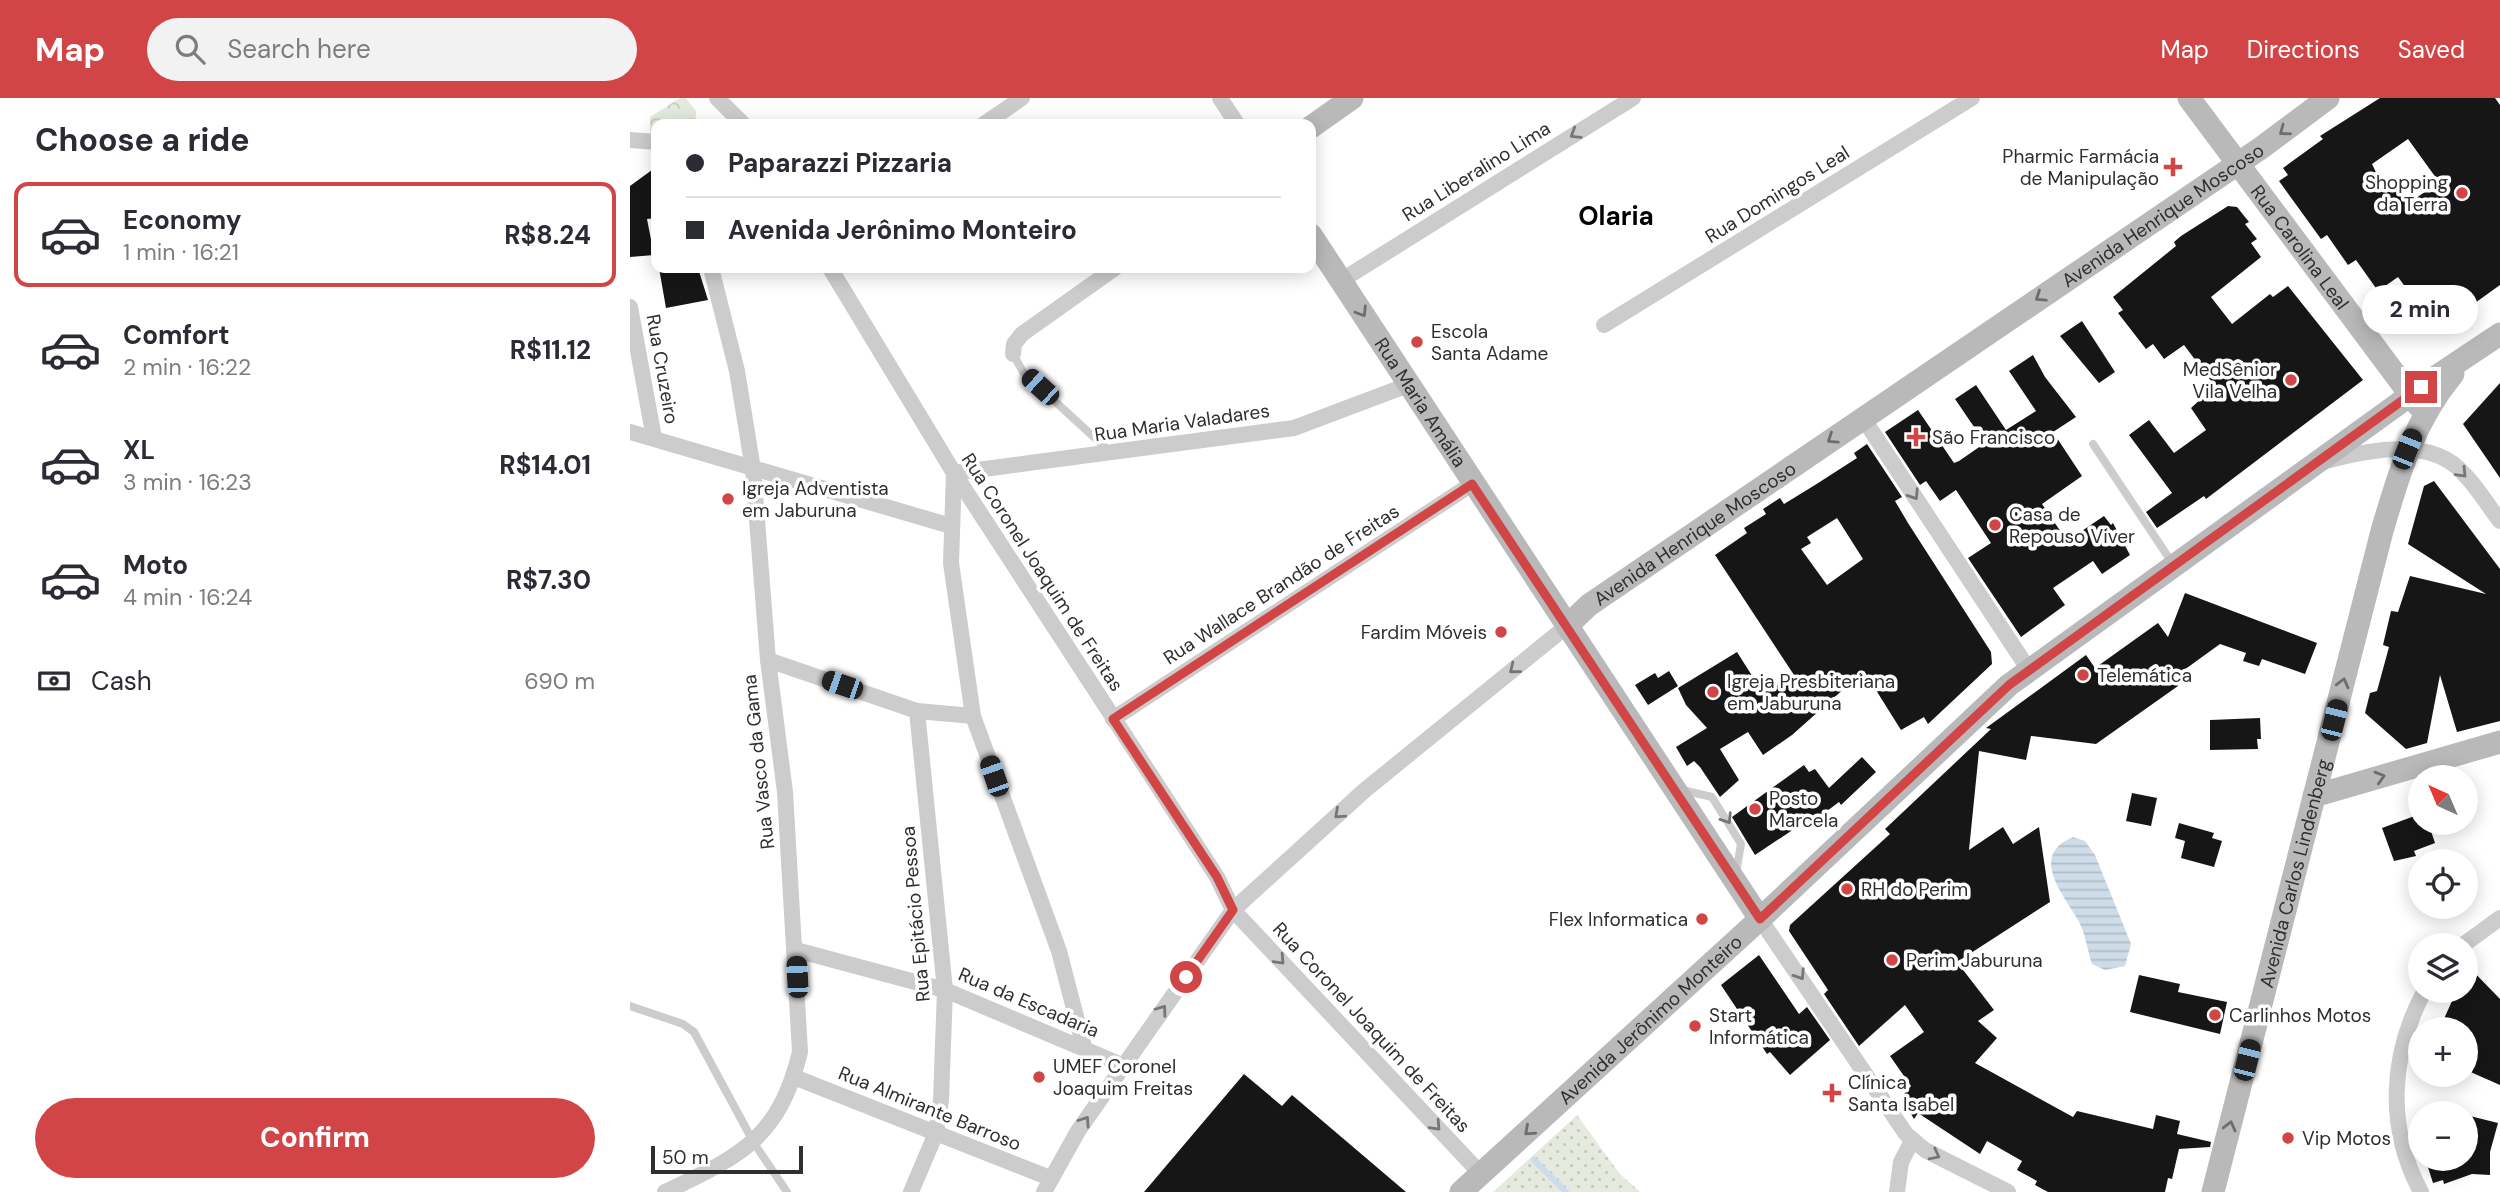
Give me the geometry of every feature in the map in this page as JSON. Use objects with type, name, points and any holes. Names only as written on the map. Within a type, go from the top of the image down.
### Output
[{"type":"main road","points":[[1316,123],[1352,98]]},
{"type":"main road","name":"Rua Carolina Leal","points":[[2189,98],[2417,404]]},
{"type":"main road","name":"Avenida Henrique Moscoso","points":[[1567,626],[1589,605],[2238,163],[2328,98]]},
{"type":"main road","name":"Rua Maria Amália","points":[[1316,242],[1672,789],[1760,919]]},
{"type":"main road","name":"Avenida Carlos Lindenberg","points":[[2213,1192],[2417,404],[2496,337]]},
{"type":"main road","name":"Avenida Jerônimo Monteiro","points":[[1461,1192],[1760,919],[1990,702],[2029,670],[2320,462],[2417,404]]},
{"type":"main road","points":[[2314,796],[2500,742]]},
{"type":"street","points":[[991,119],[1022,98]]},
{"type":"street","points":[[1220,98],[1234,119]]},
{"type":"street","name":"Rua Liberalino Lima","points":[[1342,280],[1633,98]]},
{"type":"street","name":"Rua Domingos Leal","points":[[1604,325],[1972,98]]},
{"type":"street","points":[[721,101],[737,119]]},
{"type":"street","points":[[630,140],[651,142]]},
{"type":"street","name":"Rua Vasco da Gama","points":[[665,1192],[725,1164],[754,1143],[775,1116],[794,1077],[800,1052],[785,792],[768,660],[753,470],[737,371],[712,273]]},
{"type":"street","name":"Rua Coronel Joaquim de Freitas","points":[[833,273],[954,473],[1217,877],[1233,910],[1482,1174]]},
{"type":"street","points":[[1013,354],[1014,344],[1022,334],[1108,273]]},
{"type":"street","name":"Rua Cruzeiro","points":[[630,307],[654,438]]},
{"type":"street","name":"Rua Maria Valadares","points":[[954,473],[1294,428],[1408,385]]},
{"type":"street","points":[[1863,418],[2029,670]]},
{"type":"street","points":[[630,432],[951,526]]},
{"type":"street","points":[[2320,462],[2363,453],[2407,449],[2431,453],[2454,464],[2500,522]]},
{"type":"street","points":[[954,473],[951,563],[973,716],[1059,951],[1078,1013],[1084,1046]]},
{"type":"street","name":"Rua Wallace Brandão de Freitas","points":[[1113,719],[1472,484]]},
{"type":"street","name":"Avenida Henrique Moscoso","points":[[1047,1185],[1122,1065],[1233,910],[1365,790],[1567,626]]},
{"type":"street","points":[[768,660],[917,711],[973,716]]},
{"type":"street","name":"Rua Epitácio Pessoa","points":[[911,1192],[936,1133],[941,1100],[946,990],[917,711]]},
{"type":"street","points":[[2478,934],[2500,918]]},
{"type":"street","name":"Rua Maria Amália","points":[[1760,919],[1912,1141],[2008,1192]]},
{"type":"street","name":"Rua da Escadaria","points":[[796,950],[946,990],[1084,1046],[1122,1065]]},
{"type":"street","points":[[2419,1003],[2404,1037],[2396,1085],[2399,1133],[2421,1192]]},
{"type":"street","name":"Rua Almirante Barroso","points":[[794,1077],[936,1133],[1047,1185]]},
{"type":"street","points":[[1897,1192],[1900,1161],[1912,1141]]},
{"type":"lane","points":[[1013,354],[1023,372],[1110,452]]},
{"type":"lane","points":[[2093,444],[2175,566]]},
{"type":"lane","points":[[632,1010],[683,1024],[694,1032],[754,1143],[787,1192]]},
{"type":"green space","points":[[680,98],[686,98],[696,111],[696,119],[651,119],[651,133],[650,117]]},
{"type":"green space","points":[[1577,1115],[1619,1173],[1640,1192],[1493,1192]]},
{"type":"water","points":[[2073,837],[2085,841],[2095,855],[2131,944],[2125,966],[2105,970],[2092,964],[2081,926],[2054,879],[2052,856],[2059,846]]},
{"type":"building","points":[[2380,98],[2495,98],[2500,105],[2500,285],[2443,326],[2434,314],[2428,318],[2398,277],[2378,291],[2356,260],[2348,265],[2327,235],[2321,239],[2279,181],[2288,175],[2283,168],[2323,139],[2320,136]],"holes":[[[2408,139],[2439,182],[2409,203],[2397,185],[2386,193],[2372,164]]]},
{"type":"building","points":[[651,171],[651,219],[647,219],[651,255],[630,257],[630,186]]},
{"type":"building","points":[[2228,206],[2237,207],[2249,222],[2245,224],[2257,239],[2251,243],[2261,257],[2211,297],[2232,324],[2270,294],[2273,297],[2288,286],[2363,380],[2206,499],[2204,496],[2157,528],[2146,512],[2172,493],[2129,435],[2149,420],[2174,453],[2206,430],[2191,408],[2215,386],[2184,345],[2164,359],[2153,344],[2146,349],[2118,313],[2123,310],[2113,297],[2176,246],[2174,242],[2181,236]]},
{"type":"building","points":[[660,273],[700,273],[708,300],[666,308]]},
{"type":"building","points":[[2082,321],[2115,372],[2099,383],[2060,336]]},
{"type":"building","points":[[2033,355],[2045,377],[2076,417],[2053,432],[2082,476],[2042,504],[2067,541],[2104,516],[2111,525],[2113,523],[2130,555],[2102,574],[2093,561],[2053,588],[2065,605],[2021,637],[1968,558],[1991,543],[1956,490],[1940,501],[1926,481],[1920,485],[1885,432],[1918,410],[1954,463],[1959,461],[1985,443],[1955,399],[1976,385],[2006,430],[2036,411],[2009,371]]},
{"type":"building","points":[[2500,383],[2500,478],[2463,424]]},
{"type":"building","points":[[1867,444],[1902,497],[1895,501],[1991,652],[1992,664],[1928,724],[1924,717],[1901,730],[1864,671],[1792,735],[1763,755],[1748,732],[1720,749],[1739,780],[1720,797],[1700,767],[1694,761],[1687,766],[1676,747],[1707,728],[1686,705],[1678,688],[1737,652],[1763,693],[1794,675],[1715,555],[1747,533],[1744,528],[1766,514],[1763,509],[1780,498],[1784,504],[1815,485],[1857,458],[1854,453]],"holes":[[[1837,518],[1863,559],[1827,585],[1801,549],[1811,543],[1807,537]]]},
{"type":"building","points":[[2434,481],[2500,569],[2500,721],[2457,732],[2440,675],[2427,743],[2406,749],[2365,713],[2370,693],[2377,691],[2389,647],[2383,645],[2391,611],[2398,612],[2410,576],[2486,594],[2408,544],[2424,486]]},
{"type":"building","points":[[2185,593],[2317,643],[2305,674],[2262,659],[2259,666],[2243,661],[2246,653],[2220,644],[2173,678],[2178,686],[2096,744],[2031,736],[2026,760],[1979,751],[1969,850],[2003,827],[2013,844],[2039,827],[2050,902],[1957,962],[1994,1010],[1978,1021],[1997,1038],[1975,1063],[2073,1117],[2077,1111],[2153,1129],[2156,1115],[2180,1121],[2177,1134],[2211,1142],[2210,1147],[2179,1149],[2172,1179],[2168,1178],[2165,1192],[2048,1192],[2035,1185],[2037,1181],[2017,1170],[2022,1161],[1987,1141],[1980,1154],[1918,1113],[1914,1119],[1901,1097],[1911,1086],[1890,1056],[1924,1032],[1905,1005],[1859,1046],[1824,994],[1828,990],[1789,931],[1790,925],[1890,834],[1885,829],[1991,729],[1986,728],[2086,655],[2095,668],[2158,623],[2168,637]]},
{"type":"building","points":[[1669,671],[1678,686],[1648,705],[1635,685],[1655,673],[1658,678]]},
{"type":"building","points":[[2260,718],[2261,739],[2257,739],[2258,749],[2210,750],[2210,720]]},
{"type":"building","points":[[1862,757],[1876,772],[1841,805],[1839,802],[1815,820],[1812,817],[1755,855],[1732,817],[1804,765],[1809,772],[1815,769],[1829,788]]},
{"type":"building","points":[[2132,793],[2157,798],[2151,826],[2126,821]]},
{"type":"building","points":[[2408,818],[2408,835],[2432,835],[2435,843],[2419,849],[2408,849],[2408,858],[2394,861],[2382,828]]},
{"type":"building","points":[[2179,823],[2214,833],[2212,838],[2222,841],[2214,867],[2181,858],[2185,841],[2175,838]]},
{"type":"building","points":[[1759,955],[1799,1014],[1807,1007],[1830,1040],[1790,1075],[1770,1052],[1767,1054],[1721,985]]},
{"type":"building","points":[[2139,975],[2180,984],[2178,992],[2227,1002],[2220,1034],[2130,1012]]},
{"type":"building","points":[[2478,976],[2500,999],[2500,1085],[2478,1075],[2478,1017],[2445,1017],[2451,1003],[2478,1003]]},
{"type":"building","points":[[1244,1074],[1282,1106],[1292,1095],[1406,1192],[1144,1192]]},
{"type":"building","points":[[2478,1118],[2498,1123],[2490,1152],[2490,1175],[2472,1174],[2444,1184],[2443,1180],[2433,1183],[2429,1171],[2478,1171]]},
{"type":"waterway","points":[[1534,1160],[1566,1192]]},
{"type":"place","name":"Pharmic Farmácia de Manipulação","points":[[2173,167]]},
{"type":"place","name":"Shopping da Terra","points":[[2462,193]]},
{"type":"place","name":"Escola Santa Adame","points":[[1417,342]]},
{"type":"place","name":"MedSênior Vila Velha","points":[[2291,380]]},
{"type":"place","name":"São Francisco","points":[[1916,437]]},
{"type":"place","name":"Igreja Adventista em Jaburuna","points":[[728,499]]},
{"type":"place","name":"Casa de Repouso Viver","points":[[1995,525]]},
{"type":"place","name":"Fardim Móveis","points":[[1501,632]]},
{"type":"place","name":"Telemática","points":[[2083,675]]},
{"type":"place","name":"Igreja Presbiteriana em Jaburuna","points":[[1713,692]]},
{"type":"place","name":"Posto Marcela","points":[[1755,809]]},
{"type":"place","name":"RH do Perim","points":[[1847,889]]},
{"type":"place","name":"Flex Informatica","points":[[1702,919]]},
{"type":"place","name":"Perim Jaburuna","points":[[1892,960]]},
{"type":"place","name":"Carlinhos Motos","points":[[2215,1015]]},
{"type":"place","name":"Start Informática","points":[[1695,1026]]},
{"type":"place","name":"UMEF Coronel Joaquim Freitas","points":[[1039,1077]]},
{"type":"place","name":"Clínica Santa Isabel","points":[[1832,1093]]},
{"type":"place","name":"Vip Motos","points":[[2288,1138]]},
{"type":"district","name":"Olaria","points":[[1616,216]]},
{"type":"route","points":[[1186,977],[1233,910],[1217,877],[1113,719],[1472,484],[1760,919],[2009,685],[2421,387]]}]
